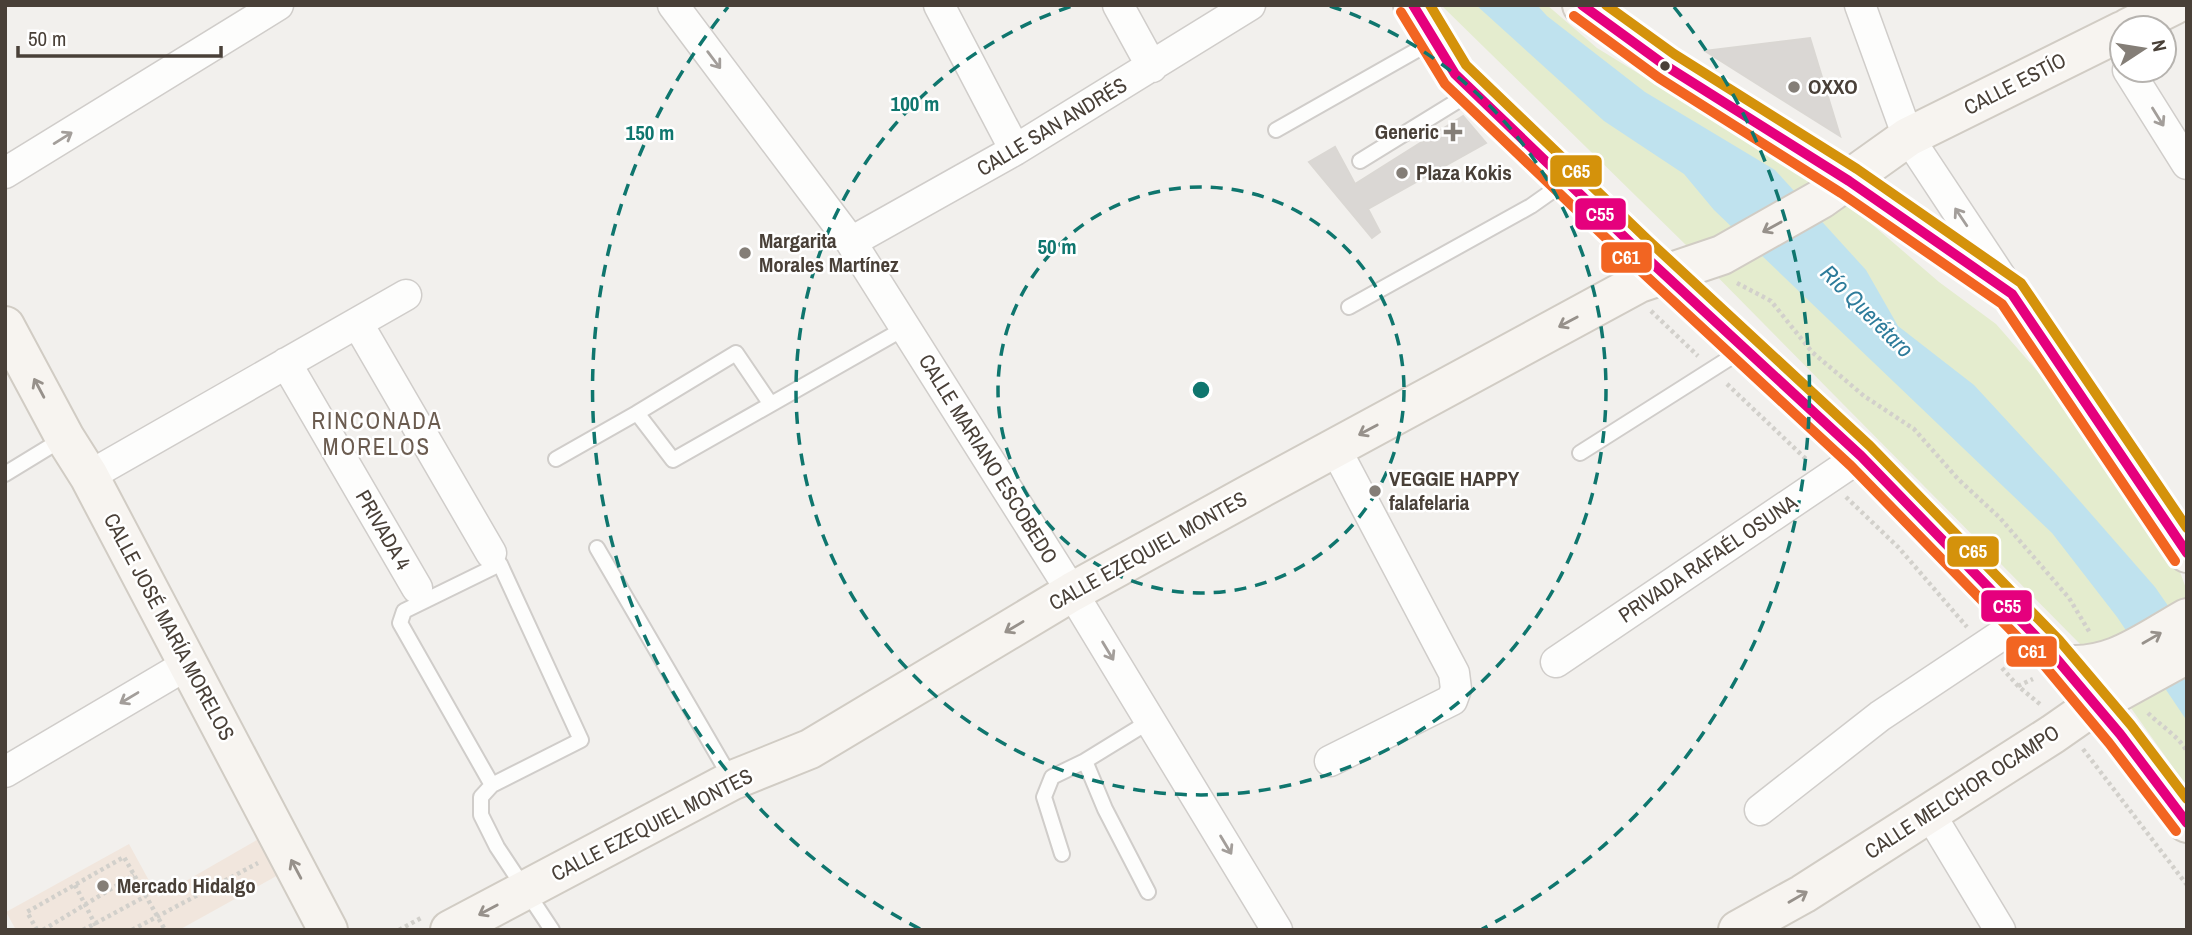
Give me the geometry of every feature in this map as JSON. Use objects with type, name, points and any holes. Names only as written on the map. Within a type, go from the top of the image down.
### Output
[{"type":"main road","points":[[1412,5],[1455,74],[1665,275],[1861,456],[2061,664],[2106,687],[2187,823]]},
{"type":"main road","points":[[1582,5],[1835,190],[2012,294],[2187,553]]},
{"type":"main road","name":"CALLE ESTÍO","points":[[1835,190],[1908,138],[2108,45]]},
{"type":"main road","name":"CALLE EZEQUIEL MONTES","points":[[450,930],[733,780],[810,749],[1072,593],[1628,289],[1665,275],[1727,268],[1835,190]]},
{"type":"main road","name":"CALLE JOSÉ MARÍA MORELOS","points":[[5,326],[65,438],[89,476],[328,930]]},
{"type":"main road","points":[[2106,687],[2187,618]]},
{"type":"main road","name":"CALLE MELCHOR OCAMPO","points":[[1738,930],[1803,894],[1930,814],[2106,687],[2187,654]]},
{"type":"street","points":[[5,173],[278,5]]},
{"type":"street","name":"CALLE MARIANO ESCOBEDO","points":[[673,5],[851,242],[1072,593],[1277,930]]},
{"type":"street","points":[[939,5],[1015,150]]},
{"type":"street","points":[[1118,5],[1152,67]]},
{"type":"street","name":"CALLE SAN ANDRÉS","points":[[851,242],[1015,150],[1250,5]]},
{"type":"street","points":[[1860,5],[1908,138],[2012,294]]},
{"type":"street","points":[[2137,84],[2187,164]]},
{"type":"street","points":[[89,476],[406,295]]},
{"type":"street","points":[[358,324],[491,553]]},
{"type":"street","name":"PRIVADA 4","points":[[286,363],[417,588]]},
{"type":"street","points":[[1330,761],[1452,700],[1456,688],[1454,673],[1335,448]]},
{"type":"street","name":"PRIVADA RAFAÉL OSUNA","points":[[1556,662],[1861,456]]},
{"type":"street","points":[[1760,810],[1880,716],[2021,622]]},
{"type":"street","points":[[5,772],[188,663]]},
{"type":"street","points":[[1930,814],[2000,930]]},
{"type":"lane","points":[[1276,130],[1434,40]]},
{"type":"lane","points":[[1360,161],[1473,91]]},
{"type":"lane","points":[[1349,307],[1531,206],[1566,181]]},
{"type":"lane","points":[[637,413],[673,460],[905,328]]},
{"type":"lane","points":[[1580,453],[1745,348]]},
{"type":"lane","points":[[556,459],[736,353],[770,403]]},
{"type":"lane","points":[[5,474],[65,438]]},
{"type":"lane","points":[[597,548],[733,780]]},
{"type":"lane","points":[[492,785],[400,623],[404,611],[499,564],[581,740],[492,785],[481,797],[481,815],[497,846],[552,930]]},
{"type":"lane","points":[[1062,854],[1044,797],[1052,777],[1085,761],[1150,722]]},
{"type":"lane","points":[[1085,761],[1105,809],[1149,892]]},
{"type":"path","points":[[1727,268],[1771,301],[1812,352],[1864,396],[1914,429],[1958,479],[2000,518],[2069,598],[2187,885]]},
{"type":"path","points":[[2106,687],[2144,710],[2179,739],[2187,751]]},
{"type":"path","points":[[132,930],[285,848]]},
{"type":"path","points":[[34,929],[27,912],[124,857],[165,930]]},
{"type":"path","points":[[43,930],[134,875]]},
{"type":"path","points":[[75,885],[99,930]]},
{"type":"path","points":[[83,930],[146,896]]},
{"type":"shaded area","name":"Mercado Hidalgo","points":[[262,837],[280,874],[179,930],[16,930],[6,912],[129,844],[158,897]]},
{"type":"green space","points":[[1441,5],[1547,5],[1597,48],[1734,132],[1867,220],[1939,282],[1996,324],[2069,407],[2167,537],[2187,591],[2187,787],[2094,656],[1689,248]]},
{"type":"water","name":"Río Querétaro","points":[[1476,5],[1537,5],[1547,16],[1645,92],[1775,170],[1866,270],[1898,326],[1974,385],[2155,587],[2187,633],[2187,721],[2117,617],[2052,533],[1714,210],[1684,174],[1604,121]]},
{"type":"building","name":"OXXO","points":[[1810,38],[1840,136],[1705,51]]},
{"type":"building","name":"Plaza Kokis","points":[[1463,116],[1486,143],[1368,209],[1380,232],[1372,238],[1309,162],[1335,147],[1355,184]]},
{"type":"transit line","name":"C55","points":[[1413,5],[1455,74],[1639,251],[1861,456],[2049,650],[2120,734],[2187,823]]},
{"type":"transit line","name":"C65","points":[[1430,5],[1466,65],[1649,241],[1870,446],[2059,640],[2131,725],[2187,799]]},
{"type":"transit line","name":"C55","points":[[1582,5],[1666,66],[1849,181],[2012,294],[2187,553]]},
{"type":"transit line","name":"C65","points":[[1606,5],[1674,54],[1857,169],[2021,283],[2187,528]]},
{"type":"transit line","name":"C61","points":[[1401,12],[1445,84],[1630,261],[1851,466],[2039,659],[2109,743],[2176,831]]},
{"type":"transit line","name":"C61","points":[[1574,16],[1659,78],[1841,193],[2002,304],[2175,561]]},
{"type":"place","name":"OXXO","points":[[1794,87]]},
{"type":"place","name":"Generic","points":[[1453,132]]},
{"type":"place","name":"Plaza Kokis","points":[[1402,173]]},
{"type":"place","name":"Margarita Morales Martínez","points":[[745,253]]},
{"type":"place","name":"VEGGIE HAPPY falafelaria","points":[[1375,491]]},
{"type":"place","name":"Mercado Hidalgo","points":[[103,886]]},
{"type":"district","name":"RINCONADA MORELOS","points":[[377,434]]}]
